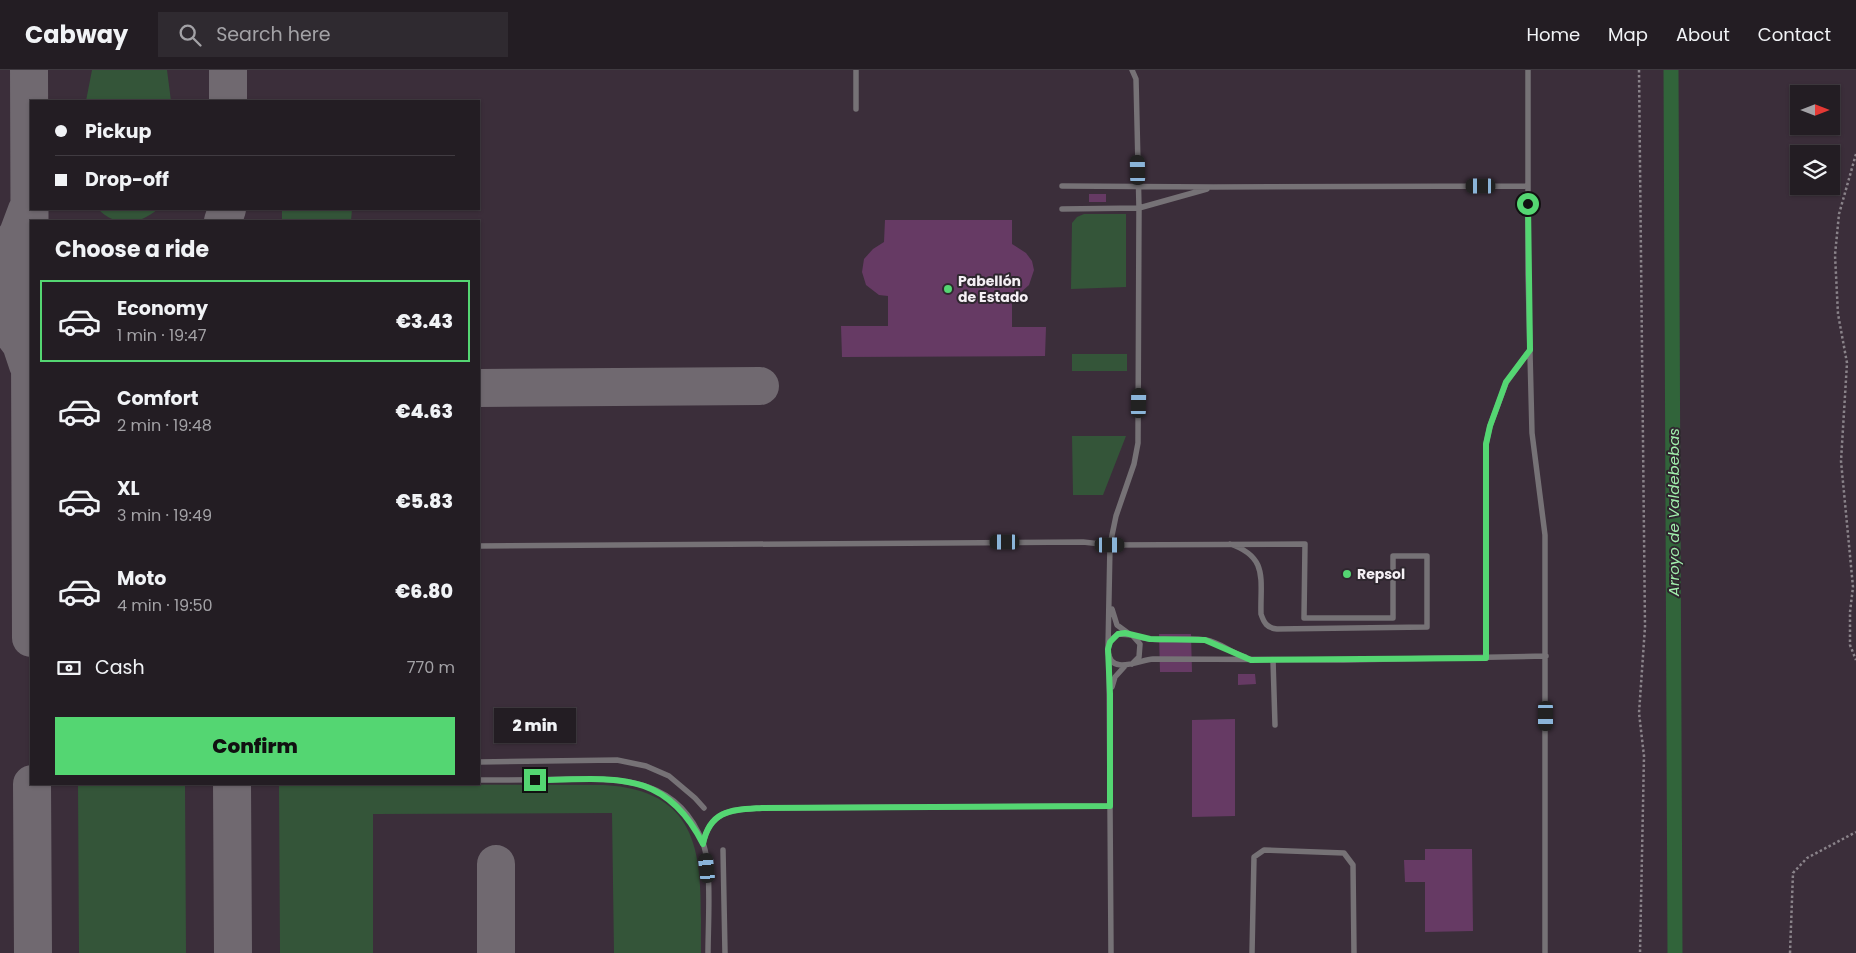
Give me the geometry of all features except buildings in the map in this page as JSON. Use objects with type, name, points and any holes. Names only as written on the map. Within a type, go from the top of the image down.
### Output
[{"type":"lane","points":[[856,70],[856,110]]},
{"type":"lane","points":[[1111,953],[1110,694],[1108,651],[1110,545],[1116,516],[1134,464],[1138,443],[1139,186],[1136,79],[1132,70]]},
{"type":"lane","points":[[1528,70],[1532,432],[1545,534],[1545,953]]},
{"type":"lane","points":[[1062,186],[1528,186]]},
{"type":"lane","points":[[1062,209],[1139,208],[1214,187]]},
{"type":"lane","points":[[1486,658],[1486,444],[1490,426],[1506,382],[1530,350]]},
{"type":"lane","points":[[480,546],[1083,542],[1110,545],[1230,544],[1304,544],[1304,618],[1393,618],[1393,556],[1426,556],[1427,627],[1285,629],[1270,627],[1263,621],[1261,614],[1260,570],[1258,563],[1244,549],[1230,544]]},
{"type":"lane","points":[[1110,598],[1116,622],[1137,639],[1141,648],[1139,657],[1132,664]]},
{"type":"lane","points":[[1125,666],[1114,662],[1108,651],[1110,642],[1115,636],[1122,633],[1150,639],[1205,640],[1251,660]]},
{"type":"lane","points":[[1110,694],[1115,677],[1125,666],[1153,659],[1273,660],[1546,656]]},
{"type":"lane","points":[[1273,660],[1275,725]]},
{"type":"lane","points":[[480,762],[617,760],[646,766],[669,776],[704,808]]},
{"type":"lane","points":[[480,780],[610,779],[643,784],[662,793],[679,806],[703,844],[707,868],[708,953]]},
{"type":"lane","points":[[703,844],[705,834],[712,822],[730,810],[762,808],[1110,806]]},
{"type":"lane","points":[[723,850],[725,953]]},
{"type":"lane","points":[[1252,953],[1254,857],[1264,850],[1344,853],[1353,865],[1354,953]]},
{"type":"path","points":[[1639,70],[1646,627],[1639,713],[1644,756],[1641,824],[1640,953]]},
{"type":"path","points":[[1856,154],[1840,214],[1835,255],[1838,314],[1847,363],[1841,461],[1855,588],[1850,612],[1850,646],[1856,660]]},
{"type":"path","points":[[1790,953],[1793,873],[1807,858],[1856,832]]},
{"type":"shaded area","points":[[0,70],[1856,70],[1856,953],[0,953]]},
{"type":"green space","points":[[92,70],[167,70],[171,100],[86,100]]},
{"type":"green space","points":[[99,210],[157,210],[138,220],[115,220]]},
{"type":"green space","points":[[282,210],[352,210],[351,220],[282,220]]},
{"type":"green space","points":[[1084,214],[1126,214],[1126,287],[1071,289],[1072,223],[1077,217]]},
{"type":"green space","points":[[1072,354],[1127,354],[1127,371],[1072,371]]},
{"type":"green space","points":[[1072,436],[1126,436],[1103,495],[1073,495]]},
{"type":"green space","points":[[78,785],[185,785],[186,953],[79,953]]},
{"type":"green space","points":[[279,785],[604,785],[639,791],[665,803],[682,820],[693,841],[701,894],[701,953],[614,953],[612,813],[373,814],[373,953],[280,953]]},
{"type":"waterway","name":"Arroyo de Valdebebas","points":[[1671,70],[1675,953]]},
{"type":"taxiway","points":[[29,70],[30,354]]},
{"type":"taxiway","points":[[228,70],[228,100]]},
{"type":"taxiway","points":[[0,259],[18,234],[27,210]]},
{"type":"taxiway","points":[[223,220],[227,210]]},
{"type":"taxiway","points":[[0,287],[30,287]]},
{"type":"taxiway","points":[[0,316],[21,344],[28,365]]},
{"type":"taxiway","points":[[480,388],[760,386]]},
{"type":"taxiway","points":[[32,785],[33,953]]},
{"type":"taxiway","points":[[232,785],[233,953]]},
{"type":"taxiway","points":[[496,864],[496,953]]},
{"type":"place","name":"Pabellón de Estado","points":[[948,289]]},
{"type":"place","name":"Repsol","points":[[1347,574]]},
{"type":"route","points":[[535,780],[610,779],[643,784],[662,793],[679,806],[686,814],[703,844],[705,834],[712,822],[730,810],[762,808],[1110,806],[1108,649],[1112,639],[1118,634],[1125,633],[1138,638],[1150,639],[1212,641],[1235,654],[1251,660],[1486,658],[1486,444],[1490,426],[1506,382],[1530,350],[1528,204]]}]
